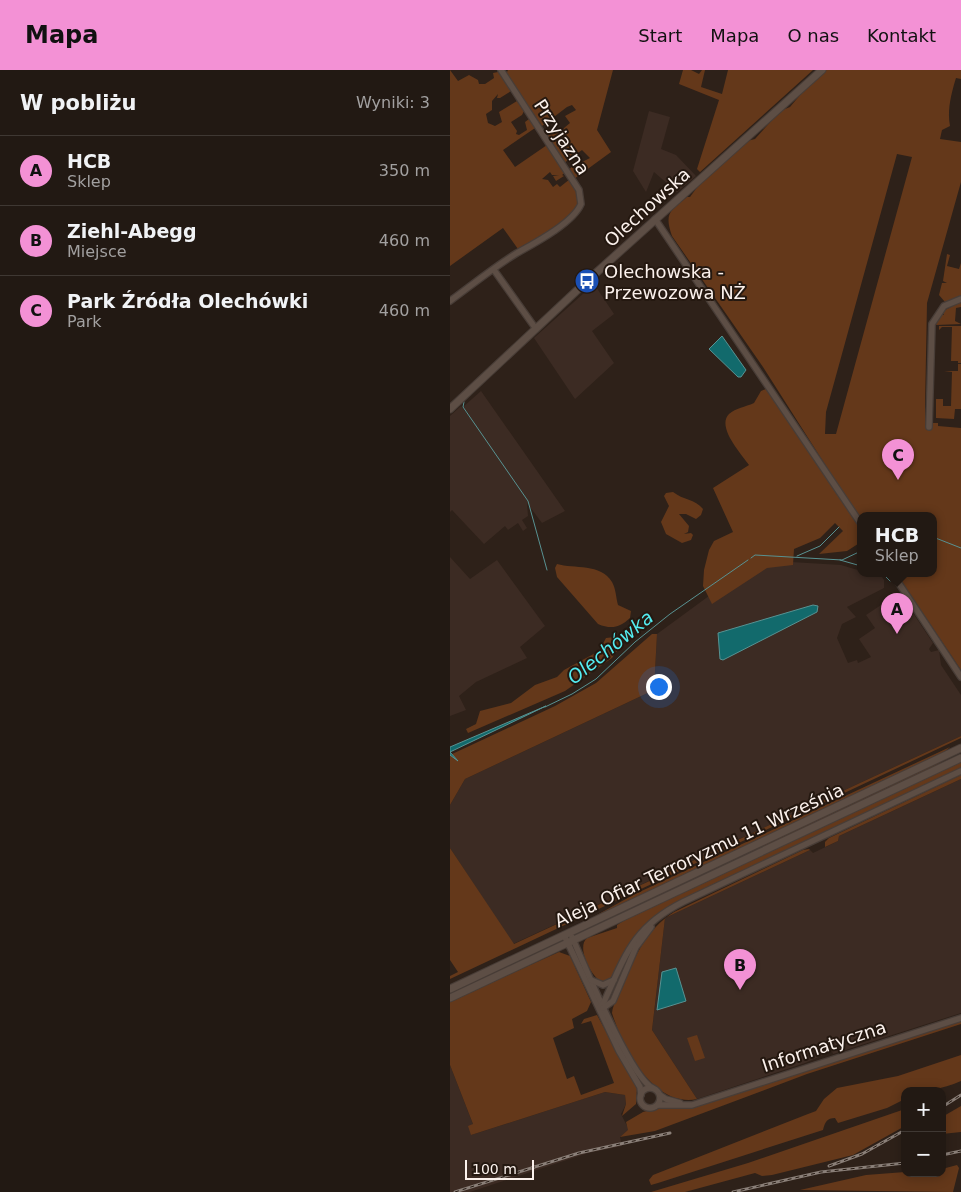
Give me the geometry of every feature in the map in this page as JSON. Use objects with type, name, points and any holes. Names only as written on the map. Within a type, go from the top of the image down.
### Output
[{"type":"street","name":"Przyjazna","points":[[494,270],[518,253],[543,239],[577,210],[581,204],[582,197],[551,146],[500,70]]},
{"type":"street","name":"Olechowska","points":[[450,409],[655,219],[822,70]]},
{"type":"street","points":[[655,219],[857,518]]},
{"type":"street","points":[[450,301],[494,270],[536,329]]},
{"type":"street","points":[[928,427],[932,324],[944,306],[961,299]]},
{"type":"street","points":[[895,577],[960,674]]},
{"type":"street","name":"Aleja Ofiar Terroryzmu 11 Września","points":[[450,989],[961,748]]},
{"type":"street","name":"Aleja Ofiar Terroryzmu 11 Września","points":[[450,998],[961,758]]},
{"type":"street","points":[[602,1007],[632,942],[646,926],[660,916],[683,902],[961,771]]},
{"type":"street","points":[[602,1007],[613,1000],[640,940],[660,916]]},
{"type":"street","points":[[567,934],[570,941],[602,1007],[630,1060],[646,1084],[660,1095],[658,1105],[650,1108],[644,1106],[640,1101],[640,1087],[623,1059],[602,1007],[592,980],[570,941]]},
{"type":"street","points":[[592,980],[603,985],[614,980]]},
{"type":"street","name":"Informatyczna","points":[[658,1105],[688,1106],[961,1018]]},
{"type":"street","points":[[641,1095],[646,1089],[653,1088]]},
{"type":"street","name":"Informatyczna","points":[[660,1095],[674,1102],[697,1103]]},
{"type":"shaded area","points":[[450,70],[458,81],[469,75],[478,80],[479,84],[485,84],[494,78],[493,73],[498,72],[511,91],[500,98],[497,98],[498,94],[492,101],[492,110],[486,114],[488,123],[495,126],[502,122],[499,112],[517,101],[524,111],[522,115],[511,122],[517,131],[516,134],[519,135],[527,130],[525,122],[529,119],[535,128],[503,150],[515,167],[547,145],[566,172],[562,175],[564,176],[556,181],[553,176],[559,175],[552,175],[550,172],[542,179],[548,180],[553,187],[557,184],[560,187],[570,179],[576,187],[580,202],[560,223],[518,249],[503,228],[450,266]]},
{"type":"shaded area","points":[[508,70],[613,70],[597,130],[611,152],[574,179],[568,170],[578,162],[580,163],[590,158],[582,150],[564,163],[546,133],[556,126],[560,134],[562,133],[564,128],[570,123],[565,116],[576,110],[572,105],[567,107],[542,126],[506,74]]},
{"type":"shaded area","points":[[683,70],[691,70],[699,74],[702,70],[705,70],[701,87],[722,94],[728,70],[813,70],[700,172],[697,169],[719,100],[679,84]]},
{"type":"shaded area","points":[[826,70],[961,70],[961,79],[956,78],[951,96],[949,108],[950,126],[942,130],[940,139],[961,142],[961,182],[927,303],[925,407],[926,427],[933,423],[938,423],[938,426],[961,428],[961,670],[899,577],[937,577],[937,512],[857,512],[857,515],[763,367],[672,236],[669,217],[673,209],[687,197],[690,197],[701,182],[747,141],[755,139],[780,111],[790,107],[810,83]],"holes":[[[897,154],[912,157],[836,434],[825,434],[826,412]]]},
{"type":"shaded area","points":[[649,111],[670,117],[661,149],[676,155],[696,176],[677,192],[654,172],[646,192],[633,171]]},
{"type":"shaded area","points":[[947,254],[950,255],[947,266],[959,269],[961,263],[961,296],[945,302],[939,295],[942,283],[947,283],[943,281]]},
{"type":"shaded area","points":[[594,284],[614,314],[592,331],[614,363],[575,399],[534,338]]},
{"type":"shaded area","points":[[961,302],[961,307],[956,308],[955,321],[961,324],[936,325],[940,315],[944,315],[942,312]]},
{"type":"shaded area","points":[[939,326],[961,326],[961,363],[951,361],[952,327],[942,327],[939,330]]},
{"type":"shaded area","points":[[958,364],[961,364],[961,409],[955,409],[954,419],[936,418],[936,399],[943,399],[943,406],[951,406],[952,372],[944,371],[958,371]]},
{"type":"shaded area","points":[[766,389],[857,524],[857,545],[847,551],[819,554],[843,531],[835,523],[820,538],[794,549],[793,565],[767,568],[712,604],[703,586],[704,570],[709,550],[714,541],[733,532],[713,488],[749,465],[732,441],[726,426],[726,420],[732,412],[754,403],[761,391]]},
{"type":"shaded area","points":[[481,391],[565,511],[542,523],[527,503],[528,516],[522,520],[527,528],[523,531],[518,523],[508,530],[505,526],[484,544],[452,510],[450,512],[450,416],[461,406],[474,422],[463,407]]},
{"type":"shaded area","points":[[673,492],[696,503],[703,509],[701,515],[696,519],[686,514],[679,514],[689,526],[688,532],[684,534],[691,533],[693,535],[691,540],[682,543],[666,534],[661,522],[669,506],[664,496],[666,493]]},
{"type":"shaded area","points":[[450,557],[470,579],[497,560],[545,626],[520,647],[527,658],[476,682],[459,696],[466,710],[450,716]]},
{"type":"shaded area","points":[[758,560],[841,565],[857,570],[857,577],[882,577],[884,588],[847,607],[856,617],[842,624],[837,638],[848,663],[857,660],[858,663],[871,657],[859,639],[875,628],[866,615],[893,597],[895,599],[901,595],[933,643],[929,649],[931,652],[939,650],[941,665],[961,695],[961,736],[513,944],[450,848],[450,805],[465,779],[654,690],[657,634]]},
{"type":"shaded area","points":[[557,564],[594,569],[607,576],[612,582],[618,605],[631,611],[630,618],[616,627],[598,624],[557,577],[555,568]]},
{"type":"shaded area","points":[[652,634],[657,634],[654,690],[465,779],[450,805],[450,755],[555,706],[596,683]]},
{"type":"shaded area","points":[[624,636],[625,640],[612,658],[565,691],[468,733],[466,729],[476,724],[480,711],[511,703],[535,685],[557,677],[564,670],[599,651],[606,638]]},
{"type":"shaded area","points":[[961,736],[961,738],[450,979],[450,976],[458,972],[450,960],[450,848],[514,944]]},
{"type":"shaded area","points":[[950,747],[942,754],[579,925],[633,895]]},
{"type":"shaded area","points":[[961,751],[922,773],[582,933],[652,896]]},
{"type":"shaded area","points":[[961,761],[961,768],[945,777],[671,905],[652,920],[636,937],[623,956],[612,978],[602,982],[593,974],[586,962],[583,948],[587,938],[617,928],[617,925],[628,918]]},
{"type":"shaded area","points":[[961,775],[961,779],[839,836],[838,841],[825,847],[825,842],[829,838]]},
{"type":"shaded area","points":[[961,779],[961,1013],[833,1054],[832,1051],[805,1063],[697,1099],[652,1030],[665,918],[810,850],[813,853],[838,841],[839,836]]},
{"type":"shaded area","points":[[803,850],[810,850],[667,917]]},
{"type":"shaded area","points":[[665,919],[652,1030],[697,1099],[681,1099],[667,1094],[654,1085],[632,1058],[612,1013],[615,1002],[643,944]]},
{"type":"shaded area","points":[[559,952],[570,956],[591,1002],[587,1011],[572,1019],[574,1028],[553,1038],[567,1079],[574,1076],[581,1095],[614,1083],[591,1021],[581,1024],[584,1019],[597,1015],[637,1088],[636,1104],[622,1116],[626,1104],[625,1095],[605,1092],[471,1135],[468,1126],[473,1124],[450,1065],[450,1001]]},
{"type":"shaded area","points":[[961,1020],[961,1024],[807,1074],[655,1131],[620,1137],[628,1130],[626,1122],[643,1112],[660,1107],[684,1108],[695,1106]]},
{"type":"shaded area","points":[[697,1035],[705,1058],[695,1061],[687,1038]]},
{"type":"shaded area","points":[[961,1055],[961,1081],[942,1087],[901,1087],[901,1101],[887,1108],[838,1123],[835,1118],[830,1119],[823,1130],[651,1185],[649,1180],[653,1175],[816,1111],[824,1099],[837,1088],[898,1076]]},
{"type":"shaded area","points":[[450,1065],[473,1124],[471,1135],[605,1092],[625,1095],[626,1104],[621,1114],[629,1130],[620,1137],[622,1146],[588,1153],[470,1192],[450,1192]]},
{"type":"shaded area","points":[[961,1106],[961,1132],[946,1134],[946,1115]]},
{"type":"shaded area","points":[[901,1110],[901,1128],[853,1155],[772,1175],[762,1176],[755,1173],[685,1192],[651,1192],[748,1163]]},
{"type":"shaded area","points":[[957,1165],[959,1168],[953,1192],[800,1190],[866,1175],[901,1172],[901,1177],[946,1177],[946,1168]]},
{"type":"water","points":[[722,336],[746,370],[741,377],[738,377],[709,349]]},
{"type":"water","points":[[813,605],[818,606],[817,612],[723,660],[720,659],[718,633]]},
{"type":"water","points":[[546,706],[450,752],[450,747]]},
{"type":"water","points":[[676,968],[686,1001],[657,1010],[662,972]]},
{"type":"waterway","points":[[464,402],[463,407],[528,501],[547,570]]},
{"type":"waterway","points":[[797,556],[820,546],[839,527]]},
{"type":"waterway","name":"Olechówka","points":[[937,539],[961,548]]},
{"type":"waterway","name":"Olechówka","points":[[751,558],[755,555],[842,560],[857,553]]},
{"type":"waterway","name":"Olechówka","points":[[545,707],[572,694],[596,679],[635,642],[670,614],[748,560]]},
{"type":"waterway","points":[[840,560],[857,565]]},
{"type":"waterway","points":[[886,577],[890,581]]},
{"type":"railway","points":[[946,1104],[961,1095]]},
{"type":"railway","points":[[829,1166],[862,1154],[901,1132]]},
{"type":"railway","points":[[455,1192],[579,1153],[670,1133]]},
{"type":"railway","points":[[946,1154],[961,1151]]},
{"type":"railway","points":[[733,1192],[821,1172],[901,1163]]},
{"type":"place","name":"Olechowska - Przewozowa NŻ","points":[[587,281]]},
{"type":"place","name":"Park Źródła Olechówki","points":[[898,480]]},
{"type":"place","name":"HCB","points":[[897,634]]},
{"type":"place","name":"Ziehl-Abegg","points":[[740,990]]}]
